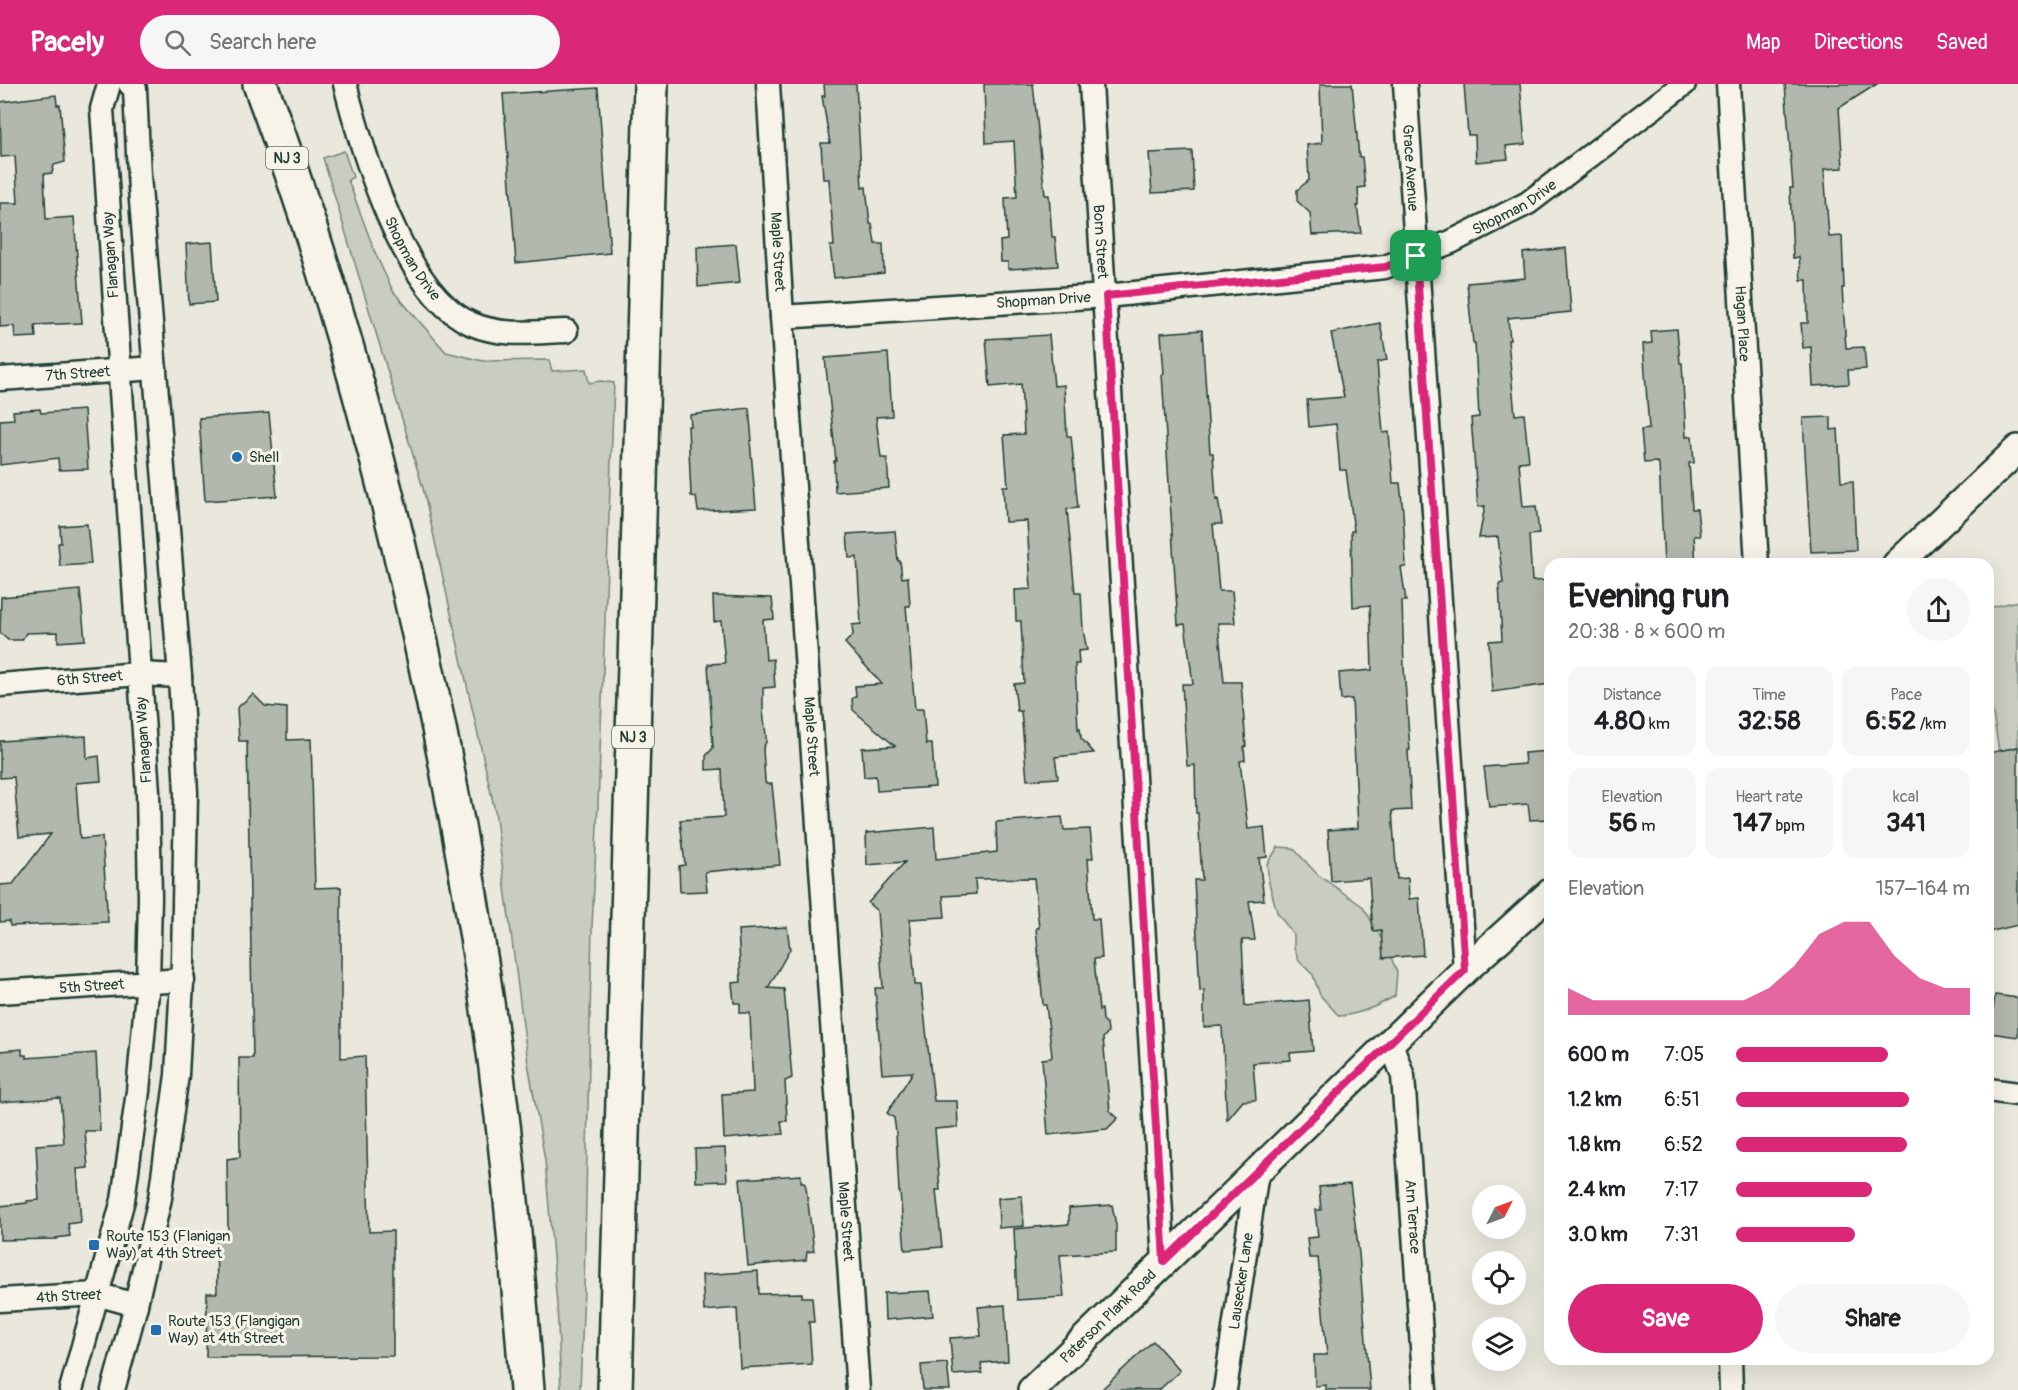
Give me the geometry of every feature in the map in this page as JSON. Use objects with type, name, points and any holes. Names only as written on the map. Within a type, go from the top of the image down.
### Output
[{"type":"highway","name":"NJ 3","points":[[260,84],[312,232],[357,380],[415,610],[449,775],[477,930],[502,1114],[527,1390]]},
{"type":"highway","name":"NJ 3","points":[[615,1390],[651,84]]},
{"type":"street","name":"Flanagan Way","points":[[70,1390],[123,1200],[138,1091],[148,981],[148,792],[102,109],[109,84]]},
{"type":"street","points":[[113,1390],[136,1305],[160,1198],[177,1075],[183,980],[186,793],[180,676],[139,176],[135,89],[130,84]]},
{"type":"street","name":"Shopman Drive","points":[[345,84],[362,144],[391,218],[415,268],[441,302],[454,315],[487,330],[510,333],[566,331]]},
{"type":"street","name":"Maple Street","points":[[768,84],[782,317],[858,1390]]},
{"type":"street","name":"Born Street","points":[[1091,84],[1106,296],[1164,1261]]},
{"type":"street","name":"Grace Avenue","points":[[1405,84],[1465,970]]},
{"type":"street","name":"Shopman Drive","points":[[782,317],[1106,296],[1385,267],[1456,239],[1528,203],[1684,84]]},
{"type":"street","name":"Hagan Place","points":[[1728,84],[1757,558]]},
{"type":"street","name":"7th Street","points":[[0,379],[154,368]]},
{"type":"street","points":[[1903,558],[2018,449]]},
{"type":"street","points":[[129,525],[167,524]]},
{"type":"street","name":"6th Street","points":[[0,684],[139,674],[180,676]]},
{"type":"street","points":[[149,840],[185,838]]},
{"type":"street","name":"Paterson Plank Road","points":[[1032,1390],[1465,970],[1544,898]]},
{"type":"street","name":"5th Street","points":[[0,992],[183,980]]},
{"type":"street","name":"Arn Terrace","points":[[1391,1043],[1404,1076],[1425,1390]]},
{"type":"street","points":[[1994,1091],[2018,1094]]},
{"type":"street","points":[[132,1135],[168,1140]]},
{"type":"street","name":"Lausecker Lane","points":[[1225,1390],[1257,1172]]},
{"type":"street","name":"4th Street","points":[[0,1300],[96,1294],[136,1305]]},
{"type":"street","points":[[1730,1365],[1731,1390]]},
{"type":"shaded area","points":[[344,151],[353,177],[348,180],[376,255],[393,291],[446,352],[483,361],[549,360],[552,371],[586,369],[589,383],[601,381],[614,383],[592,927],[580,1390],[561,1390],[557,1304],[545,1160],[528,1063],[495,811],[423,488],[323,158]]},
{"type":"shaded area","points":[[2018,601],[2018,747],[1999,751],[1994,720],[1994,607]]},
{"type":"shaded area","points":[[1278,847],[1293,848],[1317,874],[1362,906],[1388,950],[1397,972],[1395,996],[1368,1009],[1339,1016],[1320,995],[1313,975],[1299,961],[1294,947],[1294,936],[1277,912],[1269,883],[1267,864]]},
{"type":"building","points":[[824,84],[856,84],[862,188],[866,187],[870,224],[872,224],[875,244],[883,244],[884,273],[834,278],[830,246],[834,246],[829,179],[823,179],[821,143],[830,143],[822,96],[825,96]]},
{"type":"building","points":[[984,84],[1033,84],[1045,195],[1049,195],[1052,237],[1055,237],[1058,266],[1008,269],[1008,262],[1001,262],[1000,241],[1007,240],[1005,198],[1017,197],[1014,141],[986,143]]},
{"type":"building","points":[[1320,84],[1352,84],[1359,157],[1362,157],[1365,187],[1358,188],[1359,206],[1357,206],[1361,233],[1312,235],[1310,213],[1297,201],[1297,190],[1309,180],[1307,145],[1322,143]]},
{"type":"building","points":[[1464,84],[1520,84],[1525,144],[1506,146],[1508,159],[1476,162],[1475,135],[1468,135]]},
{"type":"building","points":[[1785,84],[1877,84],[1839,108],[1843,168],[1824,169],[1829,237],[1842,236],[1844,288],[1842,288],[1846,348],[1864,347],[1866,369],[1848,370],[1849,384],[1813,386],[1811,347],[1803,348],[1801,323],[1808,323],[1807,280],[1801,280],[1799,257],[1793,258],[1790,188],[1793,188]]},
{"type":"building","points":[[598,88],[610,253],[516,263],[503,94]]},
{"type":"building","points":[[56,95],[57,105],[60,105],[65,162],[54,165],[52,173],[44,174],[46,219],[74,217],[82,323],[35,325],[36,337],[15,338],[14,326],[0,327],[0,203],[18,203],[15,156],[1,157],[0,102]]},
{"type":"building","points":[[1192,151],[1194,191],[1152,193],[1149,153]]},
{"type":"building","points":[[212,242],[216,302],[189,304],[186,244]]},
{"type":"building","points":[[736,244],[740,283],[698,287],[697,247]]},
{"type":"building","points":[[1566,248],[1571,312],[1508,318],[1515,415],[1524,414],[1529,461],[1519,462],[1523,507],[1536,506],[1539,534],[1529,535],[1532,581],[1544,580],[1544,685],[1492,692],[1489,641],[1502,640],[1499,584],[1503,583],[1498,537],[1479,538],[1485,506],[1478,507],[1471,418],[1479,417],[1475,343],[1473,343],[1467,283],[1525,278],[1523,253]]},
{"type":"building","points":[[1380,323],[1387,360],[1377,362],[1383,433],[1389,432],[1393,483],[1400,483],[1406,567],[1401,567],[1406,601],[1402,601],[1411,810],[1392,811],[1397,879],[1408,878],[1409,899],[1419,898],[1423,955],[1383,958],[1381,930],[1373,931],[1369,878],[1331,881],[1328,830],[1358,828],[1352,699],[1341,700],[1339,673],[1372,670],[1370,605],[1353,607],[1351,531],[1354,531],[1346,470],[1340,470],[1336,424],[1309,427],[1307,400],[1344,397],[1331,333]]},
{"type":"building","points":[[1677,329],[1680,363],[1682,363],[1686,437],[1692,436],[1694,463],[1689,463],[1692,509],[1697,509],[1700,536],[1694,536],[1696,558],[1664,558],[1659,464],[1657,462],[1644,463],[1641,430],[1649,429],[1643,344],[1652,343],[1651,331]]},
{"type":"building","points":[[1202,330],[1210,453],[1213,453],[1216,500],[1218,499],[1222,524],[1213,524],[1219,591],[1232,591],[1235,623],[1218,623],[1224,682],[1241,682],[1246,746],[1244,747],[1245,760],[1240,761],[1248,829],[1264,827],[1267,857],[1259,858],[1264,900],[1249,901],[1255,940],[1242,940],[1245,1006],[1309,1000],[1313,1051],[1290,1053],[1291,1060],[1253,1063],[1256,1100],[1243,1101],[1227,1120],[1222,1026],[1204,1027],[1204,990],[1200,991],[1194,880],[1202,880],[1198,813],[1196,813],[1195,765],[1187,766],[1182,684],[1193,684],[1185,624],[1178,625],[1162,374],[1164,374],[1161,333]]},
{"type":"building","points":[[1049,335],[1054,386],[1064,385],[1067,436],[1071,436],[1078,508],[1067,509],[1075,593],[1081,593],[1083,630],[1087,650],[1078,651],[1079,664],[1075,664],[1078,729],[1080,728],[1081,738],[1094,753],[1055,757],[1058,778],[1027,780],[1021,711],[1017,711],[1014,684],[1024,683],[1021,621],[1016,621],[1015,590],[1031,589],[1027,521],[1005,522],[1003,486],[1008,486],[1004,435],[1024,434],[1021,384],[990,387],[986,339]]},
{"type":"building","points":[[888,353],[892,416],[876,417],[881,458],[887,458],[889,488],[835,492],[834,461],[836,461],[825,358]]},
{"type":"building","points":[[749,408],[756,508],[698,511],[696,497],[691,496],[688,426],[691,426],[690,415]]},
{"type":"building","points":[[40,409],[41,413],[84,410],[88,469],[59,470],[58,458],[0,465],[0,420],[14,419],[13,411]]},
{"type":"building","name":"Shell","points":[[269,413],[277,496],[205,501],[199,418]]},
{"type":"building","points":[[1831,417],[1831,430],[1838,429],[1841,482],[1853,481],[1856,550],[1811,552],[1803,418]]},
{"type":"building","points":[[87,524],[91,564],[60,566],[58,543],[61,543],[60,526]]},
{"type":"building","points":[[895,531],[902,578],[908,577],[910,606],[906,606],[915,709],[923,709],[926,744],[932,744],[935,787],[877,791],[876,776],[864,777],[862,748],[895,746],[853,710],[852,699],[856,696],[855,686],[882,684],[845,643],[853,635],[852,625],[861,624],[857,557],[849,558],[847,534]]},
{"type":"building","points":[[80,590],[85,640],[58,642],[58,632],[26,633],[22,640],[8,640],[0,633],[1,597]]},
{"type":"building","points":[[713,596],[772,598],[774,619],[763,620],[766,660],[773,659],[775,687],[763,688],[766,742],[763,748],[765,781],[766,784],[772,784],[780,865],[705,872],[707,891],[680,892],[679,866],[685,865],[680,820],[724,817],[722,769],[706,770],[706,756],[713,748],[708,664],[725,663],[721,621],[714,622]]},
{"type":"building","points":[[253,694],[265,706],[287,708],[287,740],[311,739],[315,888],[341,887],[341,1058],[365,1056],[369,1232],[393,1231],[393,1356],[206,1357],[207,1293],[217,1293],[216,1233],[228,1231],[227,1159],[240,1157],[239,1058],[253,1058],[247,741],[239,741],[237,708]]},
{"type":"building","points":[[86,736],[87,758],[99,756],[101,781],[76,783],[80,839],[102,837],[108,922],[10,926],[9,921],[0,922],[0,885],[13,884],[51,834],[19,837],[14,777],[0,778],[0,741]]},
{"type":"building","points":[[2018,747],[2018,925],[1994,931],[1994,752]]},
{"type":"building","points":[[1544,751],[1544,819],[1530,820],[1528,804],[1489,807],[1484,767],[1525,764],[1524,753]]},
{"type":"building","points":[[1062,817],[1064,830],[1090,829],[1093,858],[1088,858],[1092,919],[1099,919],[1102,958],[1094,959],[1099,1010],[1102,1009],[1103,1020],[1107,1024],[1108,1032],[1103,1038],[1110,1111],[1118,1118],[1107,1129],[1048,1135],[1042,1059],[1052,1056],[1046,1005],[1043,1005],[1034,878],[975,879],[976,894],[943,896],[945,917],[910,919],[915,985],[921,985],[934,1101],[957,1101],[958,1127],[935,1129],[940,1190],[936,1190],[942,1247],[905,1250],[896,1132],[894,1118],[887,1113],[913,1072],[882,1074],[875,988],[883,988],[877,911],[868,903],[905,862],[867,865],[866,833],[934,827],[936,859],[997,852],[996,822]]},
{"type":"building","points":[[787,927],[790,949],[768,988],[784,989],[792,1078],[785,1081],[787,1121],[781,1121],[783,1134],[724,1139],[722,1094],[753,1092],[750,1013],[740,1013],[740,1003],[734,1003],[732,983],[741,982],[738,930]]},
{"type":"building","points":[[1995,995],[2018,998],[2018,1037],[1994,1034]]},
{"type":"building","points":[[22,1049],[22,1055],[26,1055],[26,1058],[96,1053],[100,1131],[85,1131],[88,1168],[77,1169],[81,1222],[68,1224],[70,1236],[57,1239],[0,1240],[0,1206],[39,1200],[36,1145],[64,1143],[60,1098],[0,1102],[0,1051]]},
{"type":"building","points":[[725,1148],[727,1181],[696,1182],[695,1149]]},
{"type":"building","points":[[801,1175],[801,1182],[804,1182],[806,1187],[814,1251],[807,1252],[806,1260],[748,1266],[740,1179]]},
{"type":"building","points":[[1350,1184],[1359,1254],[1370,1390],[1326,1390],[1326,1385],[1315,1386],[1314,1355],[1327,1355],[1318,1258],[1309,1258],[1307,1238],[1318,1237],[1315,1210],[1321,1210],[1319,1187]]},
{"type":"building","points":[[1022,1196],[1024,1226],[999,1228],[998,1198]]},
{"type":"building","points":[[1112,1205],[1116,1225],[1116,1252],[1060,1255],[1064,1297],[1017,1300],[1014,1229],[1069,1224],[1069,1208]]},
{"type":"building","points":[[758,1271],[759,1294],[802,1293],[802,1297],[812,1297],[814,1322],[809,1322],[812,1364],[740,1368],[737,1308],[704,1311],[702,1275]]},
{"type":"building","points":[[930,1291],[933,1316],[885,1320],[884,1293]]},
{"type":"building","points":[[1005,1305],[1008,1361],[981,1363],[982,1373],[953,1375],[950,1338],[981,1336],[978,1307]]},
{"type":"building","points":[[1153,1341],[1180,1371],[1159,1390],[1101,1390]]},
{"type":"building","points":[[947,1363],[950,1390],[923,1390],[921,1365]]},
{"type":"place","name":"Shell","points":[[237,457]]},
{"type":"place","name":"Route 153 (Flanigan Way) at 4th Street","points":[[94,1245]]},
{"type":"place","name":"Route 153 (Flangigan Way) at 4th Street","points":[[156,1330]]},
{"type":"route","points":[[1416,256],[1465,970],[1164,1261],[1106,296],[1385,267],[1416,256]]}]
